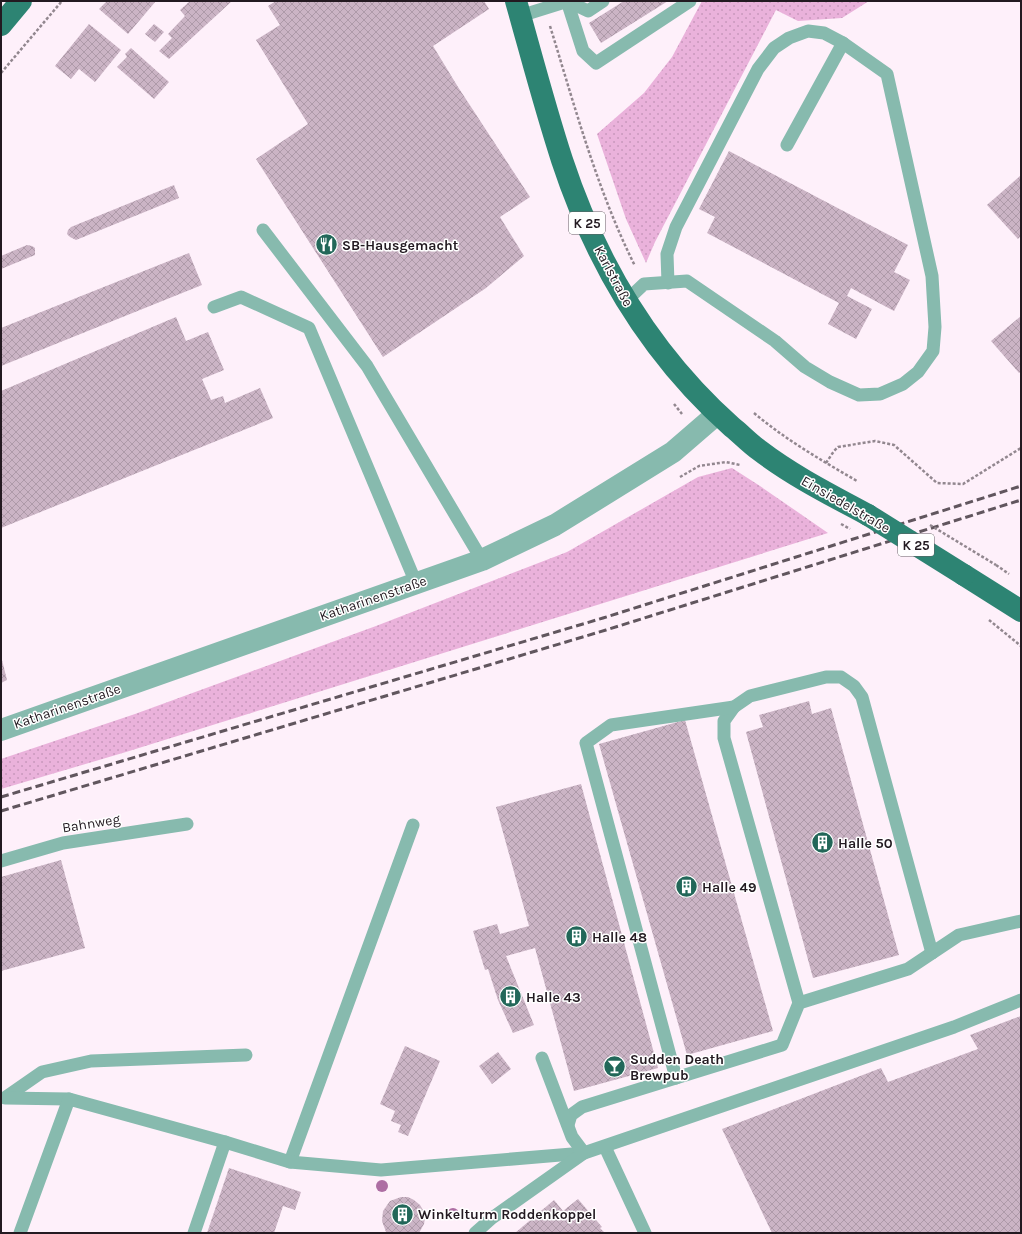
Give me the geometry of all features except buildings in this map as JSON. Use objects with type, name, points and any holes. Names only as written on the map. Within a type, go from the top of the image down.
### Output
[{"type":"main road","points":[[1,25],[21,1]]},
{"type":"main road","name":"Karlstraße","points":[[518,8],[563,161],[586,221],[626,301],[648,335],[669,361],[717,414]]},
{"type":"main road","name":"Einsiedelstraße","points":[[717,414],[758,449],[780,465],[814,486],[868,515],[1021,611]]},
{"type":"street","name":"Katharinenstraße","points":[[1,730],[482,560],[555,525],[673,452],[717,414]]},
{"type":"lane","points":[[518,8],[544,8],[568,1],[588,11],[603,1]]},
{"type":"lane","points":[[568,1],[583,51],[596,63],[690,1]]},
{"type":"lane","points":[[626,301],[644,284],[668,283],[687,281],[775,341],[806,367],[830,382],[859,395],[880,394],[903,384],[918,372],[933,351],[935,327],[932,276],[887,74],[843,43],[824,34],[808,31],[790,38],[774,48],[758,69],[676,228],[668,254],[668,283]]},
{"type":"lane","points":[[787,145],[843,43]]},
{"type":"lane","points":[[263,230],[367,366],[482,560]]},
{"type":"lane","points":[[214,307],[241,297],[309,328],[416,583]]},
{"type":"lane","points":[[568,1125],[571,1115],[582,1107],[782,1045],[799,1003],[724,738],[724,721],[734,707],[750,696],[826,677],[841,677],[854,686],[862,697],[932,953]]},
{"type":"lane","points":[[676,1078],[586,743],[612,725],[734,707]]},
{"type":"lane","name":"Bahnweg","points":[[1,861],[62,843],[187,824]]},
{"type":"lane","points":[[290,1162],[414,825]]},
{"type":"lane","points":[[799,1003],[908,969],[959,934],[1021,921]]},
{"type":"lane","points":[[4,1099],[69,1099],[225,1142],[290,1162],[381,1170],[584,1153],[954,1027],[1021,1000]]},
{"type":"lane","points":[[4,1099],[42,1072],[90,1061],[246,1056]]},
{"type":"lane","points":[[542,1058],[572,1137],[584,1153]]},
{"type":"lane","points":[[20,1233],[69,1099]]},
{"type":"lane","points":[[194,1233],[225,1142]]},
{"type":"lane","points":[[605,1147],[645,1233]]},
{"type":"lane","points":[[475,1233],[492,1218],[584,1153]]},
{"type":"path","points":[[1,73],[62,1]]},
{"type":"path","points":[[544,8],[591,157],[620,236],[644,284]]},
{"type":"path","points":[[750,410],[773,429],[859,482]]},
{"type":"path","points":[[826,463],[834,451],[838,448],[875,441],[894,445],[936,483],[963,484],[1021,448]]},
{"type":"path","points":[[924,521],[996,565]]},
{"type":"shaded area","points":[[702,1],[869,1],[842,18],[798,21],[776,10],[655,242],[646,263],[626,219],[597,134],[644,93],[672,57]]},
{"type":"shaded area","points":[[732,468],[828,533],[126,752],[1,789],[1,759],[135,714],[376,626],[567,552],[698,477]]},
{"type":"railway","points":[[1,797],[603,618],[1021,486]]},
{"type":"railway","points":[[1,811],[606,630],[1021,500]]},
{"type":"place","name":"SB-Hausgemacht","points":[[326,245]]},
{"type":"place","name":"Halle 50","points":[[822,843]]},
{"type":"place","name":"Halle 49","points":[[686,887]]},
{"type":"place","name":"Halle 48","points":[[577,937]]},
{"type":"place","name":"Halle 43","points":[[510,997]]},
{"type":"place","name":"Sudden Death Brewpub","points":[[614,1067]]},
{"type":"place","name":"Winkelturm Roddenkoppel","points":[[403,1214]]}]
